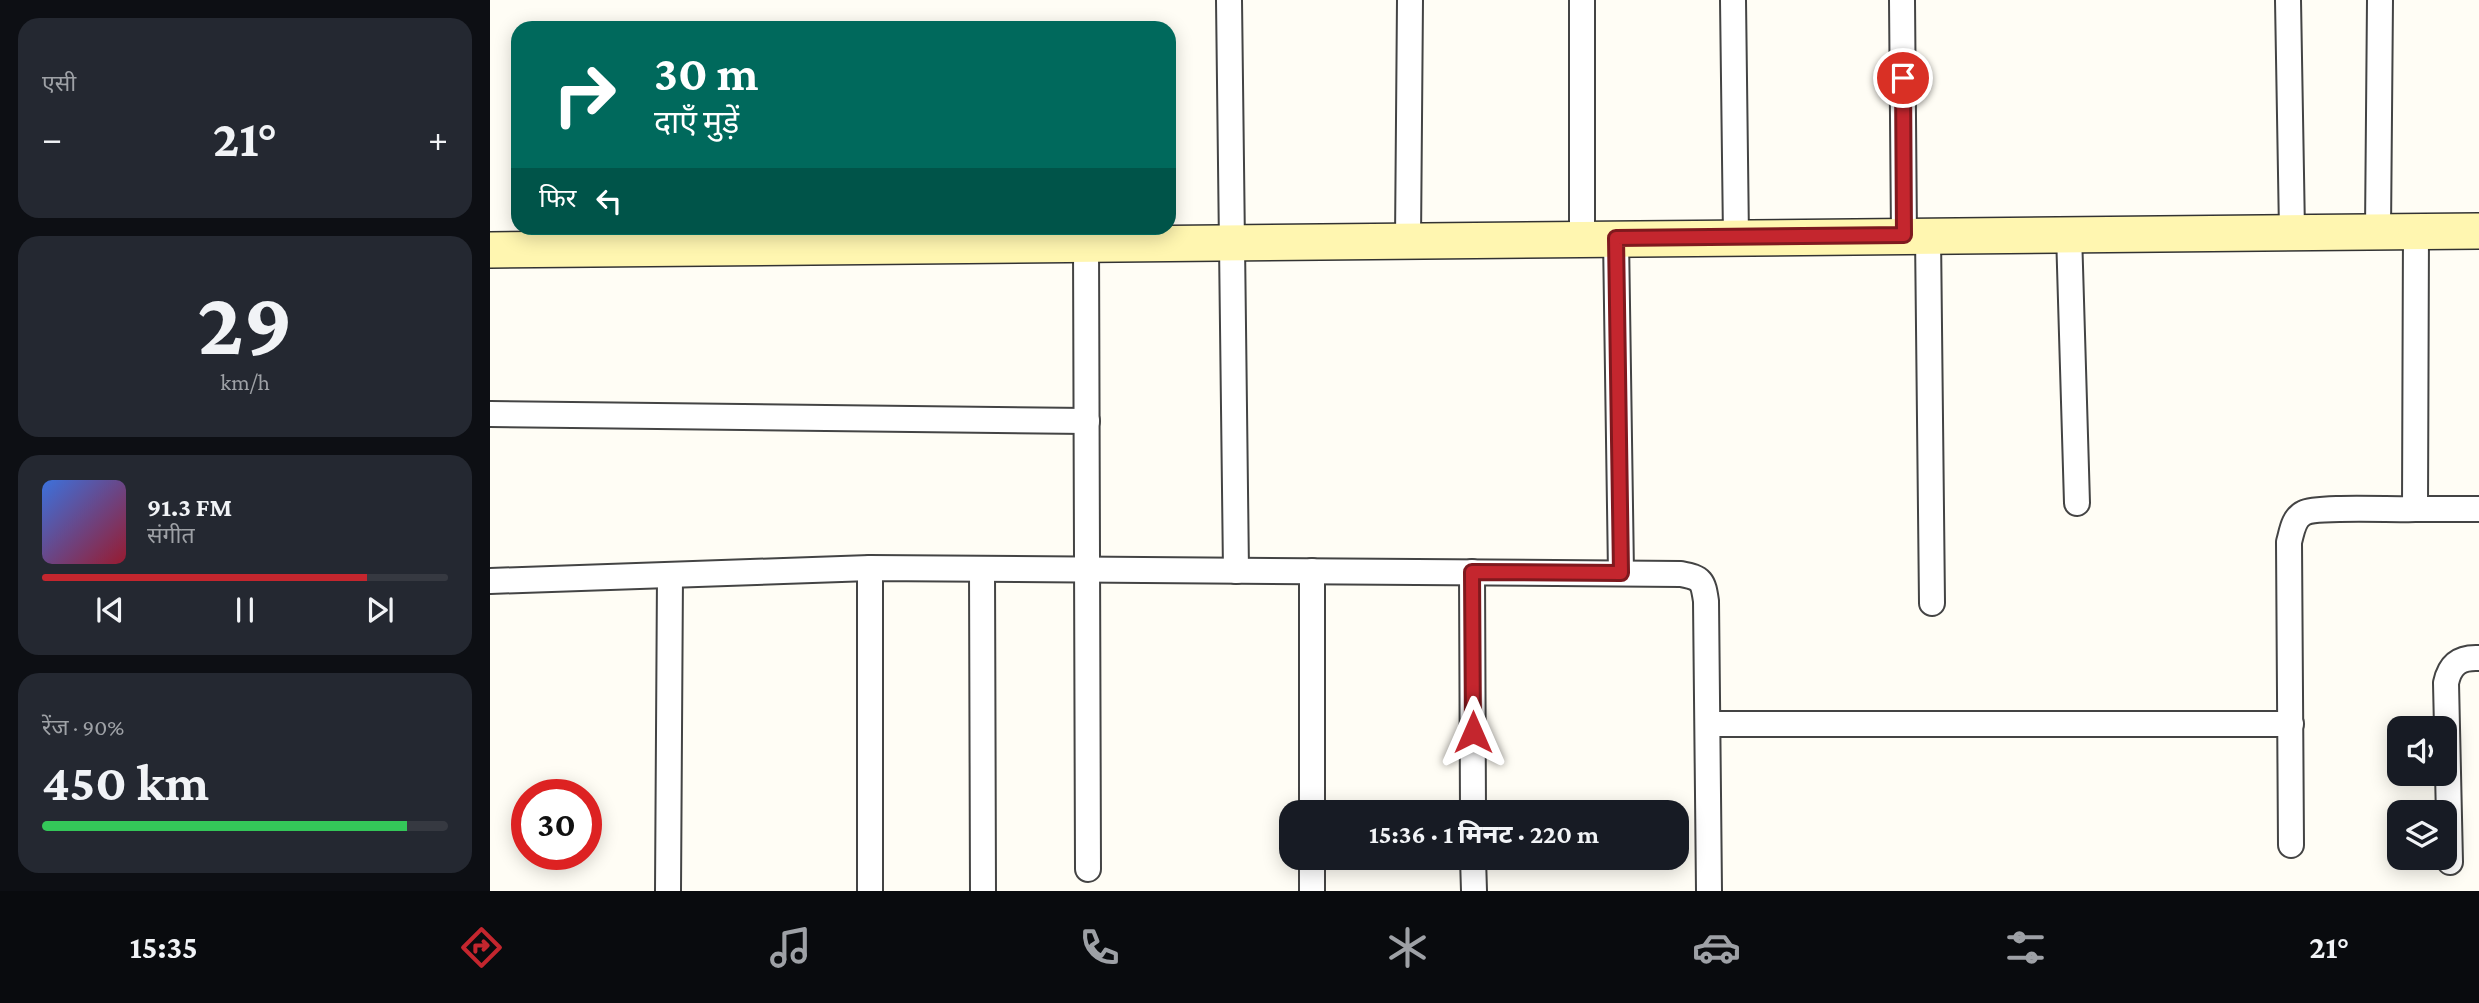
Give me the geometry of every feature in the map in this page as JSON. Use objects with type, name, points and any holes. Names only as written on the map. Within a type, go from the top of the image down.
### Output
[{"type":"street","points":[[1229,0],[1236,571]]},
{"type":"street","points":[[1408,240],[1410,0]]},
{"type":"street","points":[[1582,0],[1621,573]]},
{"type":"street","points":[[1733,0],[1736,237]]},
{"type":"street","points":[[1902,0],[1916,235],[1932,603]]},
{"type":"street","points":[[2288,0],[2292,231]]},
{"type":"street","points":[[2378,230],[2380,0]]},
{"type":"street","points":[[2415,509],[2416,230]]},
{"type":"street","points":[[490,250],[2479,231]]},
{"type":"street","points":[[2068,233],[2077,503]]},
{"type":"street","points":[[1086,243],[1088,869]]},
{"type":"street","points":[[490,414],[1087,421]]},
{"type":"street","points":[[2291,845],[2290,542],[2294,524],[2303,513],[2319,510],[2479,509]]},
{"type":"street","points":[[870,568],[870,891]]},
{"type":"street","points":[[490,581],[870,568],[1621,573],[1696,576],[1703,583],[1706,601],[1709,891]]},
{"type":"street","points":[[982,569],[983,891]]},
{"type":"street","points":[[1312,571],[1312,800]]},
{"type":"street","points":[[1472,572],[1473,800]]},
{"type":"street","points":[[667,891],[670,575]]},
{"type":"street","points":[[2449,800],[2448,671],[2468,657],[2479,658]]},
{"type":"street","points":[[1708,724],[2291,724]]},
{"type":"street","points":[[1311,891],[1312,870]]},
{"type":"street","points":[[1473,870],[1474,891]]},
{"type":"route","points":[[1473,732],[1472,572],[1621,573],[1616,238],[1904,235],[1903,78]]}]
